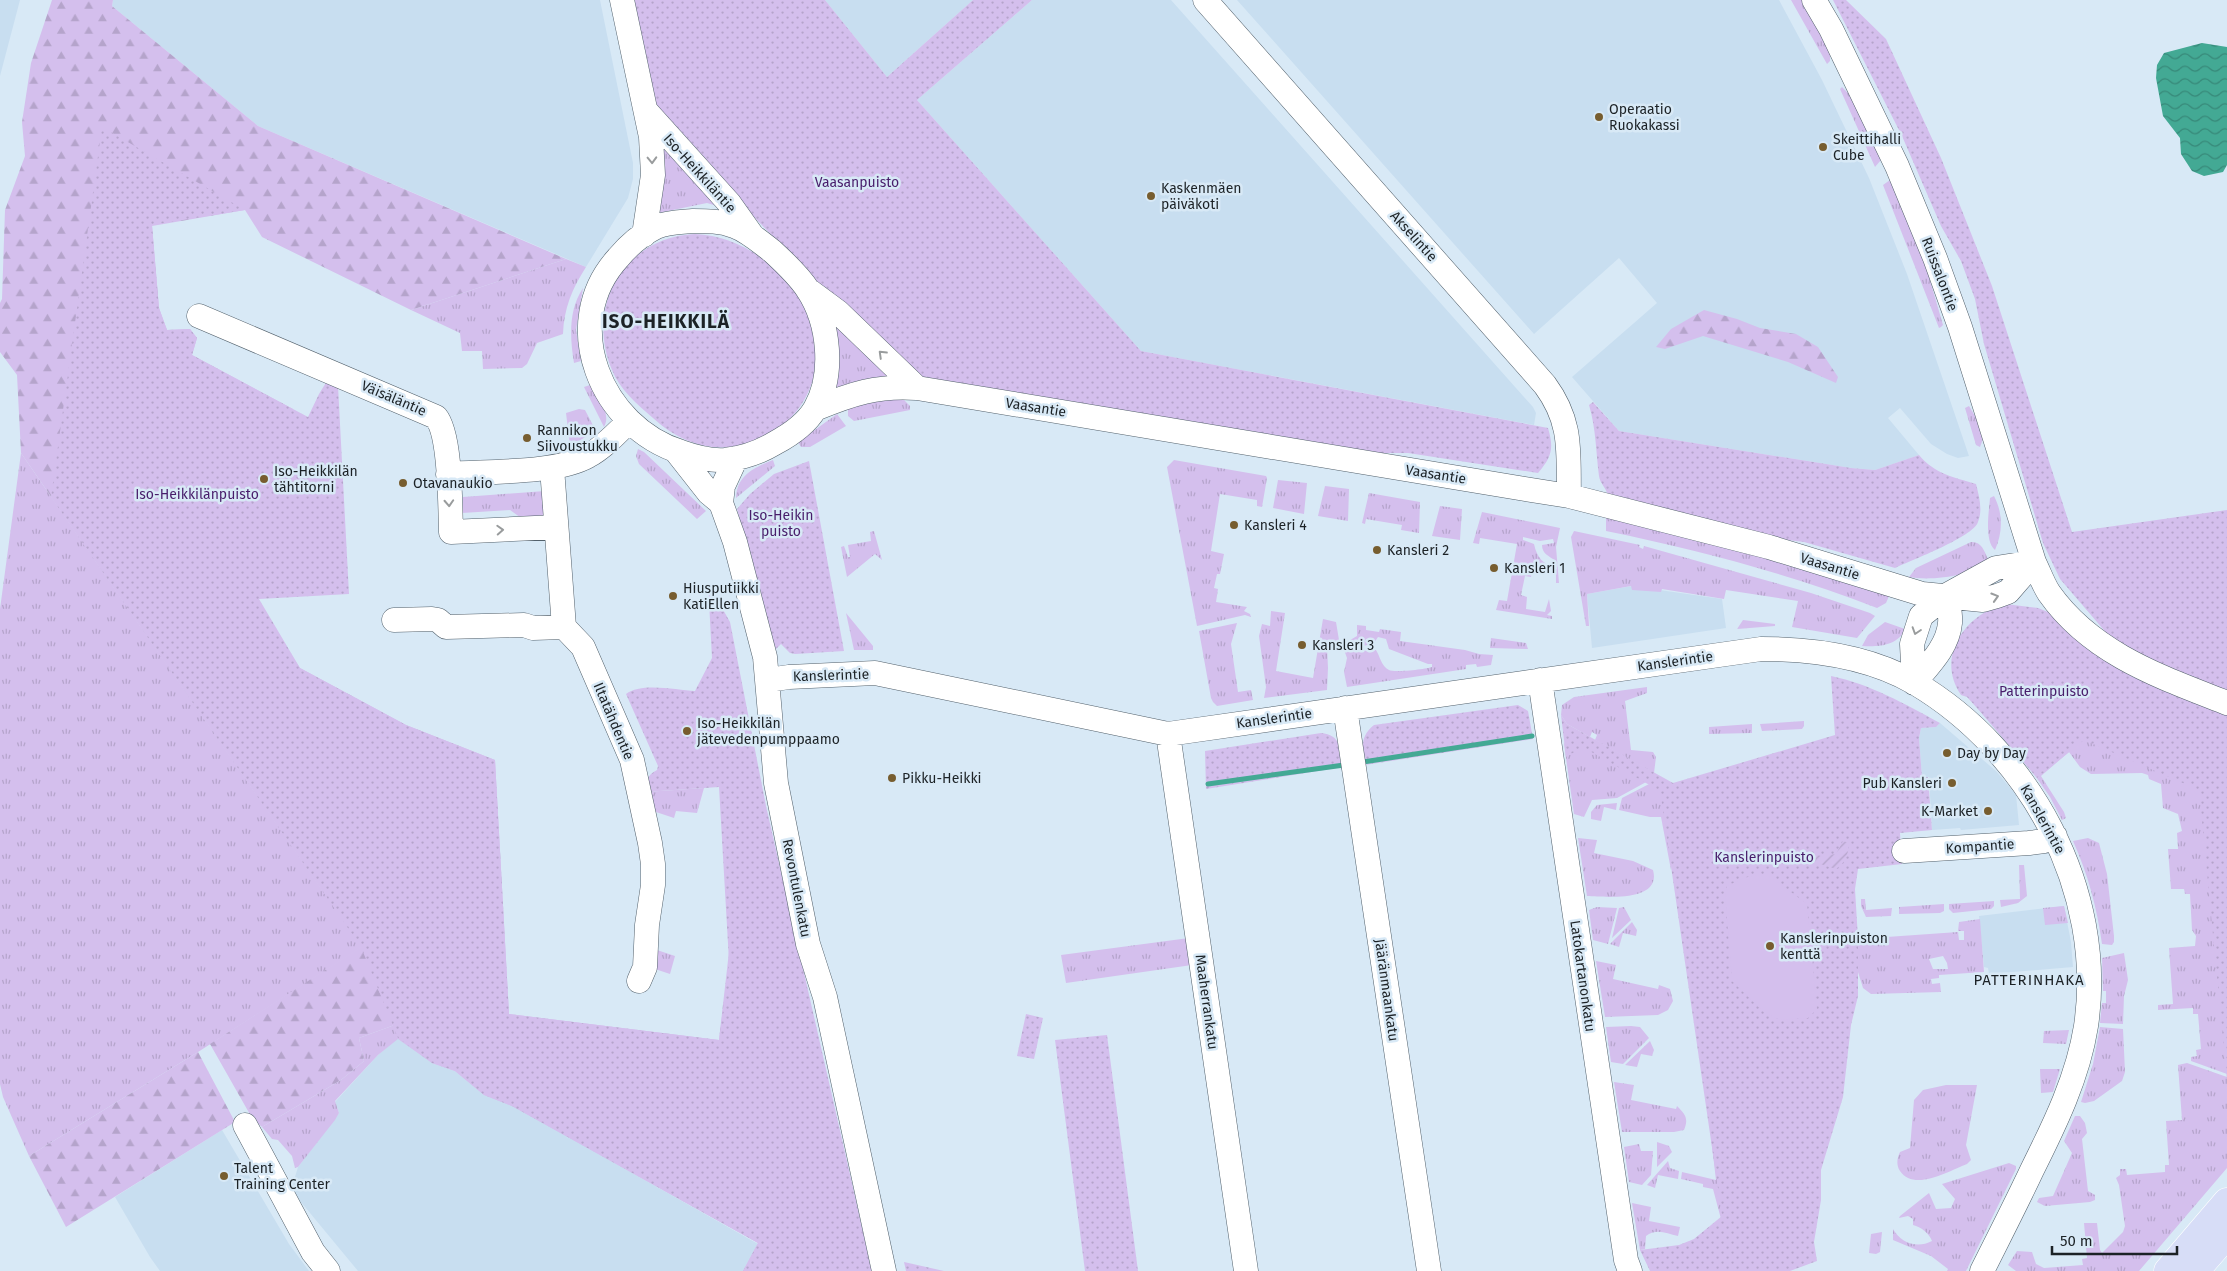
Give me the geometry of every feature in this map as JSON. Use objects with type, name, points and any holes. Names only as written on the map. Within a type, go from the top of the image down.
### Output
[{"type":"main road","points":[[2168,1271],[2227,1202]]},
{"type":"main road","points":[[2195,1271],[2227,1234]]},
{"type":"street","name":"Iso-Heikkiläntie","points":[[622,0],[634,62],[647,112],[653,175],[644,235]]},
{"type":"street","name":"Akselintie","points":[[1205,0],[1545,385],[1560,408],[1568,439],[1569,496]]},
{"type":"street","name":"Ruissalontie","points":[[1814,0],[1831,30],[1897,166],[1935,258],[1960,327],[2034,562]]},
{"type":"street","name":"Iso-Heikkiläntie","points":[[647,112],[729,202],[752,236]]},
{"type":"street","points":[[807,289],[823,324],[828,354],[823,384],[815,409],[792,433],[761,451],[736,458],[711,459],[676,451],[654,440],[629,421],[609,395],[596,368],[590,344],[589,321],[596,292],[604,276],[622,253],[657,226],[701,221],[726,224],[752,236],[780,258],[807,289],[838,312],[917,388]]},
{"type":"street","name":"Väisäläntie","points":[[199,316],[436,417],[442,428],[448,474]]},
{"type":"street","name":"Vaasantie","points":[[815,409],[859,392],[878,388],[893,386],[917,388],[1569,496],[1769,547],[1922,594],[1983,600],[2008,592],[2034,562]]},
{"type":"street","points":[[556,527],[451,532],[448,474],[552,468],[571,464],[589,456],[629,421]]},
{"type":"street","name":"Revontulenkatu","points":[[676,451],[710,493],[721,503],[735,542],[765,657],[778,792],[808,944],[825,997],[884,1271]]},
{"type":"street","points":[[721,503],[723,486],[736,458]]},
{"type":"street","points":[[394,620],[432,619],[438,620],[446,627],[524,625],[532,628],[564,627],[552,468]]},
{"type":"street","points":[[2034,562],[2049,592],[2092,638],[2146,671],[2227,702]]},
{"type":"street","points":[[1914,683],[1940,651],[1945,640],[1950,623],[1947,595]]},
{"type":"street","name":"Iltatähdentie","points":[[564,627],[583,647],[632,760],[646,821],[653,864],[653,885],[647,925],[645,967],[639,981]]},
{"type":"street","name":"Kanslerintie","points":[[768,680],[789,676],[874,673],[1168,734],[1732,653],[1784,649],[1809,651],[1852,660],[1873,666],[1914,683],[1957,714],[2010,766],[2034,800],[2055,836],[2071,876],[2082,913],[2088,972],[2086,1025],[2075,1071],[2057,1120],[1982,1271]]},
{"type":"street","name":"Latokartanonkatu","points":[[1540,680],[1626,1260],[1630,1271]]},
{"type":"street","name":"Jääränmaankatu","points":[[1345,708],[1428,1271]]},
{"type":"street","name":"Maaherrankatu","points":[[1168,734],[1246,1271]]},
{"type":"street","name":"Kompantie","points":[[1904,851],[2029,843],[2044,841],[2055,836]]},
{"type":"street","points":[[245,1125],[313,1252],[328,1271]]},
{"type":"shaded area","points":[[0,0],[20,0],[0,76]]},
{"type":"shaded area","points":[[113,0],[600,0],[633,163],[633,179],[628,198],[586,267],[258,126],[112,6]]},
{"type":"shaded area","points":[[825,0],[973,0],[887,77]]},
{"type":"shaded area","points":[[1032,0],[1171,0],[1533,407],[1536,413],[1534,425],[1141,351],[917,100]]},
{"type":"shaded area","points":[[1237,0],[1779,0],[1822,80],[1869,178],[1907,274],[1969,456],[1958,458],[1947,454],[1931,444],[1900,408],[1888,418],[1919,455],[1875,470],[1851,468],[1619,431],[1572,377],[1657,303],[1619,258],[1534,334]]},
{"type":"shaded area","points":[[1632,586],[1722,599],[1726,628],[1592,648],[1587,594]]},
{"type":"shaded area","points":[[1940,723],[1996,771],[2016,795],[2019,825],[1961,830],[1960,828],[1932,830],[1929,777],[1922,777],[1919,738],[1921,728],[1936,727]]},
{"type":"shaded area","points":[[2064,906],[2071,942],[2073,967],[1989,974],[1988,968],[1984,967],[1979,916]]},
{"type":"shaded area","points":[[398,1038],[432,1063],[455,1071],[484,1095],[512,1105],[758,1244],[743,1271],[358,1271],[291,1190],[298,1167],[339,1113],[335,1102],[378,1055]]},
{"type":"shaded area","points":[[222,1130],[289,1244],[309,1271],[160,1271],[150,1257],[115,1197]]},
{"type":"green space","name":"Iso-Heikkilänpuisto","points":[[52,0],[113,0],[112,6],[258,126],[566,259],[411,310],[262,237],[245,210],[152,226],[159,308],[167,330],[190,329],[197,338],[192,355],[293,409],[254,599],[300,668],[406,725],[495,760],[509,1014],[719,1040],[753,739],[749,1060],[400,1023],[359,1038],[364,1061],[341,1080],[262,1127],[252,1118],[210,1044],[361,947],[380,917],[325,894],[21,453],[17,375],[0,352],[0,303],[2,299],[5,210],[25,156],[22,122],[31,63]]},
{"type":"green space","name":"Vaasanpuisto","points":[[631,0],[825,0],[887,77],[973,0],[1032,0],[917,100],[1141,351],[1548,428],[1551,441],[1549,457],[1538,473],[1408,453],[1363,453],[926,381],[879,345],[668,129],[658,112]]},
{"type":"green space","points":[[1791,0],[1802,0],[1830,49],[1830,61],[1827,64]]},
{"type":"green space","points":[[1833,0],[1846,0],[1886,39],[1941,158],[1992,286],[2072,532],[2227,510],[2227,691],[2155,664],[2109,636],[2060,579],[2043,543],[1984,344],[1975,299],[1961,261],[1941,226],[1902,136]]},
{"type":"green space","points":[[1842,87],[1856,101],[1881,160],[1875,167],[1840,89]]},
{"type":"green space","name":"Iso-Heikkilänpuisto","points":[[102,127],[245,210],[152,225],[159,308],[167,330],[190,329],[197,338],[192,355],[308,417],[327,381],[338,386],[349,594],[259,599],[300,668],[406,725],[495,760],[509,1014],[719,1040],[729,961],[719,787],[645,792],[648,779],[657,770],[658,766],[626,694],[641,688],[669,688],[695,691],[712,658],[708,583],[730,622],[766,806],[872,1271],[743,1271],[758,1243],[512,1106],[484,1095],[455,1071],[432,1063],[398,1038],[361,947],[51,497]]},
{"type":"green space","points":[[657,137],[724,208],[707,203],[658,213]]},
{"type":"green space","points":[[1890,180],[1927,270],[1943,325],[1939,328],[1883,185]]},
{"type":"green space","points":[[695,234],[729,241],[760,257],[786,280],[814,326],[817,359],[809,391],[801,405],[779,428],[764,436],[736,446],[710,447],[699,444],[679,437],[661,425],[624,390],[615,377],[605,346],[604,322],[608,300],[617,279],[630,261],[648,248],[670,238]]},
{"type":"green space","points":[[566,259],[586,267],[570,299],[565,316],[563,334],[537,343],[527,364],[522,368],[483,369],[482,351],[462,351],[460,333],[411,310]]},
{"type":"green space","points":[[583,288],[576,330],[581,361],[574,363],[571,325],[575,306]]},
{"type":"green space","points":[[1704,310],[1737,319],[1760,328],[1796,334],[1818,347],[1838,377],[1836,383],[1788,362],[1703,336],[1665,349],[1656,347],[1671,329]]},
{"type":"green space","points":[[832,314],[897,378],[835,390]]},
{"type":"green space","points":[[590,385],[605,411],[606,422],[604,427],[584,387]]},
{"type":"green space","points":[[902,398],[910,406],[910,410],[854,421],[848,416],[848,407],[854,404]]},
{"type":"green space","points":[[1593,402],[1619,431],[1851,468],[1875,470],[1919,455],[1938,471],[1976,484],[1980,503],[1978,522],[1974,528],[1954,541],[1895,568],[1804,542],[1779,539],[1608,497],[1599,476],[1589,405]]},
{"type":"green space","points":[[1969,406],[1978,421],[1983,439],[1980,447],[1976,445],[1965,408]]},
{"type":"green space","points":[[579,409],[585,410],[596,431],[570,446],[566,413]]},
{"type":"green space","points":[[837,414],[846,426],[810,447],[801,447],[798,442]]},
{"type":"green space","points":[[638,449],[644,452],[706,511],[697,519],[639,464],[636,456]]},
{"type":"green space","points":[[21,453],[325,894],[355,886],[362,947],[198,1052],[29,1156],[3,1097],[0,1084],[0,609]]},
{"type":"green space","points":[[773,460],[775,466],[736,498],[737,490],[743,478],[753,469]]},
{"type":"green space","points":[[1174,460],[1266,476],[1267,478],[1262,507],[1257,506],[1257,500],[1220,494],[1211,551],[1224,554],[1220,574],[1217,574],[1214,588],[1218,589],[1216,602],[1247,607],[1244,611],[1250,614],[1251,617],[1245,615],[1197,626],[1167,467]]},
{"type":"green space","name":"Iso-Heikin puisto","points":[[809,461],[844,651],[795,654],[790,653],[781,644],[776,649],[771,637],[737,509],[750,494],[774,474]]},
{"type":"green space","points":[[1278,480],[1307,483],[1304,514],[1273,508]]},
{"type":"green space","points":[[1325,486],[1349,489],[1348,521],[1318,516]]},
{"type":"green space","points":[[545,491],[544,516],[524,520],[510,510],[462,513],[463,497]]},
{"type":"green space","points":[[1369,493],[1420,502],[1419,533],[1401,530],[1402,525],[1366,519],[1365,524],[1362,523]]},
{"type":"green space","points":[[1994,496],[1999,509],[2001,523],[1995,550],[1989,540],[1988,533],[1990,498]]},
{"type":"green space","points":[[1440,506],[1462,509],[1460,540],[1432,536]]},
{"type":"green space","points":[[1482,512],[1560,528],[1556,547],[1559,583],[1556,583],[1556,570],[1533,566],[1531,577],[1525,576],[1521,595],[1527,597],[1526,609],[1545,612],[1549,599],[1551,611],[1547,615],[1552,616],[1552,619],[1496,610],[1499,600],[1507,601],[1517,544],[1480,538],[1479,544],[1473,543]],"holes":[[[1523,537],[1540,541],[1553,539],[1554,543],[1542,545],[1542,548],[1546,554],[1556,561],[1557,569],[1541,560],[1534,544],[1523,540]]]},
{"type":"green space","points":[[1606,515],[1750,551],[1889,596],[1886,603],[1877,608],[1811,584],[1743,564],[1675,546],[1606,531]]},
{"type":"green space","points":[[874,531],[882,560],[875,554],[847,577],[841,547],[844,546],[848,557],[850,557],[848,545],[871,541],[870,532]]},
{"type":"green space","points":[[1574,531],[1640,545],[1639,547],[1643,549],[1644,546],[1811,593],[1875,616],[1857,638],[1792,627],[1798,601],[1726,590],[1724,599],[1662,589],[1661,592],[1632,590],[1631,586],[1587,594],[1589,626],[1586,626],[1571,537]]},
{"type":"green space","points":[[1971,542],[1980,545],[1985,552],[1988,559],[1982,565],[1963,574],[1939,578],[1909,577],[1916,568]]},
{"type":"green space","name":"Patterinpuisto","points":[[2005,604],[2038,608],[2048,612],[2133,677],[2227,712],[2227,1080],[2199,790],[2084,740],[2037,778],[1967,697],[1961,695],[1954,681],[1951,666],[1953,652],[1958,639],[1967,627],[1991,609]]},
{"type":"green space","points":[[1271,611],[1285,613],[1276,671],[1313,678],[1323,619],[1336,622],[1339,640],[1335,644],[1327,646],[1327,690],[1264,698],[1266,687],[1259,636],[1262,624],[1270,626]]},
{"type":"green space","points":[[846,613],[873,646],[873,650],[854,650]]},
{"type":"green space","points":[[1743,620],[1775,624],[1775,626],[1737,629]]},
{"type":"green space","points":[[1885,622],[1905,629],[1902,635],[1893,642],[1881,646],[1862,646],[1868,635]]},
{"type":"green space","points":[[1237,623],[1231,644],[1238,692],[1251,690],[1253,700],[1217,706],[1211,698],[1199,631]]},
{"type":"green space","points":[[1357,625],[1366,626],[1366,630],[1379,632],[1380,629],[1401,632],[1400,641],[1493,655],[1491,665],[1477,667],[1476,664],[1466,665],[1466,669],[1347,687],[1344,672],[1347,658],[1343,647],[1345,643],[1357,636]],"holes":[[[1378,637],[1386,639],[1389,649],[1432,664],[1432,667],[1392,671],[1384,666],[1376,650],[1359,651],[1360,647],[1374,643]]]},
{"type":"green space","points":[[1491,638],[1526,643],[1528,649],[1490,648]]},
{"type":"green space","name":"Kanslerinpuisto","points":[[1831,676],[1873,689],[1940,723],[1936,727],[1921,728],[1919,738],[1922,777],[1928,777],[1932,830],[1900,833],[1902,864],[1858,869],[1855,889],[1858,939],[1858,996],[1851,1025],[1843,1097],[1821,1170],[1821,1200],[1814,1242],[1817,1261],[1790,1271],[1650,1271],[1640,1250],[1679,1245],[1694,1239],[1722,1216],[1660,791],[1588,750],[1581,748],[1566,757],[1561,715],[1567,724],[1673,783],[1835,735]]},
{"type":"green space","points":[[1647,687],[1647,693],[1625,701],[1631,750],[1653,752],[1656,757],[1654,773],[1595,740],[1597,735],[1592,732],[1590,737],[1567,724],[1561,715],[1562,705],[1574,697]]},
{"type":"green space","points":[[2040,701],[2227,775],[2227,1074],[2191,1061],[2191,1057],[2197,1056],[2196,1050],[2201,1049],[2198,1014],[2193,1014],[2193,1008],[2158,1010],[2158,1005],[2173,1004],[2169,948],[2195,946],[2196,936],[2192,930],[2190,894],[2185,894],[2184,889],[2171,889],[2168,849],[2178,849],[2177,833],[2182,831],[2178,814],[2163,808],[2161,784],[2149,779],[2148,775],[2142,773],[2091,774],[2080,767],[2069,752],[2041,776],[2064,812],[2066,818],[2062,820],[2050,797],[2034,774]]},
{"type":"green space","points":[[1518,705],[1528,711],[1533,739],[1365,765],[1364,738],[1369,729],[1374,725]]},
{"type":"green space","points":[[1804,721],[1802,729],[1762,731],[1760,724]]},
{"type":"green space","points":[[1752,724],[1752,733],[1709,734],[1709,727]]},
{"type":"green space","points":[[1321,733],[1333,737],[1339,744],[1343,767],[1206,789],[1205,751]]},
{"type":"green space","points":[[1568,737],[1648,781],[1617,798],[1592,800],[1584,817],[1574,814],[1564,744]]},
{"type":"green space","points":[[1651,783],[1678,799],[1671,870],[1661,817],[1650,817],[1619,810],[1622,798]]},
{"type":"green space","points":[[704,788],[697,813],[676,811],[674,818],[650,810],[645,792]]},
{"type":"green space","points":[[1617,803],[1616,810],[1604,807],[1601,821],[1591,819],[1591,812],[1597,805]]},
{"type":"green space","points":[[1578,838],[1597,840],[1594,853],[1633,861],[1653,870],[1654,880],[1649,888],[1641,893],[1619,897],[1587,896]]},
{"type":"green space","points":[[2088,838],[2099,843],[2107,874],[2114,936],[2112,945],[2102,944],[2091,891],[2073,841]]},
{"type":"green space","points":[[1843,841],[1849,843],[1847,855],[1842,864],[1836,869],[1811,861],[1813,854],[1821,856],[1836,854]]},
{"type":"green space","points":[[2019,865],[2024,865],[2027,896],[2018,903],[2001,907],[2000,900],[2020,899]]},
{"type":"green space","name":"Kanslerinpuiston kenttä","points":[[1756,875],[1768,875],[1807,904],[1817,1009],[1808,1018],[1780,1020],[1765,1013],[1732,981],[1725,894],[1727,886]]},
{"type":"green space","points":[[1861,899],[1865,899],[1866,910],[1892,908],[1891,916],[1866,917],[1861,906]]},
{"type":"green space","points":[[1994,901],[1994,906],[1991,909],[1953,913],[1949,909],[1949,904]]},
{"type":"green space","points":[[1944,904],[1944,911],[1940,913],[1899,914],[1899,907]]},
{"type":"green space","points":[[2064,906],[2068,923],[2045,925],[2043,908]]},
{"type":"green space","points":[[1597,907],[1617,908],[1608,944],[1593,940],[1589,910]]},
{"type":"green space","points":[[1624,907],[1631,920],[1612,938],[1619,908]]},
{"type":"green space","points":[[1980,919],[1984,972],[1939,975],[1939,978],[1931,979],[1932,984],[1940,983],[1941,992],[1871,994],[1863,988],[1858,972],[1858,939],[1958,932],[1959,940],[1964,940],[1964,931],[1958,931],[1959,922]],"holes":[[[1943,956],[1948,969],[1933,969],[1929,959]]]},
{"type":"green space","points":[[1632,922],[1637,930],[1636,936],[1623,933],[1619,947],[1610,944]]},
{"type":"green space","points":[[1189,938],[1192,965],[1066,983],[1061,955]]},
{"type":"green space","points":[[657,950],[675,956],[670,974],[655,969]]},
{"type":"green space","points":[[2124,953],[2128,980],[2124,996],[2123,1024],[2100,1023],[2102,1003],[2106,1003],[2106,991],[2103,991],[2102,958]]},
{"type":"green space","points":[[1596,961],[1616,965],[1613,979],[1658,989],[1659,985],[1670,989],[1673,1001],[1668,1010],[1658,1015],[1605,1017]]},
{"type":"green space","points":[[1026,1014],[1043,1018],[1034,1059],[1017,1056]]},
{"type":"green space","points":[[400,1023],[800,1264],[743,1271],[758,1243],[512,1106],[484,1095],[455,1071],[432,1063],[398,1039],[378,1055],[335,1101],[339,1113],[335,1120],[298,1167],[295,1168],[292,1156],[278,1140],[272,1139],[262,1127],[341,1080],[364,1061],[359,1038]]},
{"type":"green space","points":[[1606,1027],[1640,1027],[1649,1038],[1623,1064],[1611,1062]]},
{"type":"green space","points":[[2100,1027],[2123,1029],[2125,1072],[2122,1081],[2094,1101],[2085,1103],[2081,1102],[2093,1064]]},
{"type":"green space","points":[[2069,1030],[2066,1044],[2043,1043],[2044,1031]]},
{"type":"green space","points":[[1107,1035],[1138,1271],[1085,1271],[1055,1040]]},
{"type":"green space","points":[[1650,1041],[1654,1050],[1652,1056],[1641,1054],[1637,1067],[1625,1065]]},
{"type":"green space","points":[[198,1052],[235,1122],[66,1227],[29,1156]]},
{"type":"green space","points":[[2187,1063],[2227,1077],[2227,1168],[2139,1271],[2016,1271],[2008,1265],[2017,1251],[2032,1252],[2036,1264],[2044,1268],[2083,1265],[2082,1259],[2087,1258],[2084,1223],[2097,1223],[2102,1253],[2123,1232],[2125,1226],[2119,1185],[2116,1178],[2120,1175],[2120,1169],[2126,1169],[2127,1175],[2165,1172],[2165,1165],[2169,1165],[2166,1121],[2182,1120],[2178,1065]]},
{"type":"green space","points":[[2040,1069],[2060,1069],[2053,1092],[2041,1093]]},
{"type":"green space","points":[[1614,1082],[1634,1085],[1631,1100],[1676,1109],[1677,1106],[1685,1116],[1684,1130],[1674,1132],[1622,1132]]},
{"type":"green space","points":[[1946,1085],[1977,1085],[1966,1145],[1971,1160],[1967,1164],[1932,1178],[1914,1180],[1906,1177],[1900,1171],[1897,1162],[1900,1152],[1910,1148],[1914,1100],[1923,1090]]},
{"type":"green space","points":[[2075,1116],[2080,1116],[2085,1123],[2087,1133],[2082,1139],[2088,1191],[2095,1195],[2095,1200],[2045,1206],[2037,1202],[2039,1198],[2053,1196],[2072,1153],[2064,1141]]},
{"type":"green space","points":[[1711,1138],[1736,1204],[1721,1219],[1713,1189],[1703,1187],[1703,1184],[1681,1179],[1682,1172],[1716,1180]]},
{"type":"green space","points":[[1657,1142],[1669,1146],[1672,1152],[1657,1167]]},
{"type":"green space","points":[[1639,1144],[1641,1151],[1653,1151],[1651,1175],[1642,1185],[1629,1182],[1624,1147]]},
{"type":"green space","points":[[1668,1161],[1670,1168],[1679,1171],[1678,1179],[1658,1175],[1655,1188],[1647,1185]]},
{"type":"green space","points":[[2009,1163],[2016,1166],[2016,1169],[1966,1271],[1947,1271],[1948,1269],[1931,1256],[1893,1240],[1893,1229],[1900,1238],[1910,1243],[1921,1244],[1932,1241],[1929,1235],[1913,1225],[1913,1219],[1908,1216],[1899,1218],[1900,1216],[1929,1193],[1936,1209],[1951,1208],[1955,1199],[1942,1184]]},
{"type":"green space","points":[[1632,1203],[1651,1207],[1649,1221],[1680,1227],[1678,1236],[1654,1232],[1646,1236],[1645,1249],[1640,1250]]},
{"type":"green space","points":[[1882,1232],[1880,1252],[1876,1254],[1869,1253],[1871,1234]]},
{"type":"green space","points":[[904,1262],[944,1271],[906,1271]]},
{"type":"water","points":[[2202,43],[2227,47],[2227,165],[2223,172],[2204,176],[2192,171],[2181,154],[2180,138],[2163,116],[2156,78],[2157,65],[2164,53]]},
{"type":"waterway","points":[[1363,762],[1532,736]]},
{"type":"waterway","points":[[1208,784],[1344,765],[1344,768]]},
{"type":"place","name":"Operaatio Ruokakassi","points":[[1599,117]]},
{"type":"place","name":"Skeittihalli Cube","points":[[1823,147]]},
{"type":"place","name":"Kaskenmäen päiväkoti","points":[[1151,196]]},
{"type":"place","name":"Rannikon Siivoustukku","points":[[527,438]]},
{"type":"place","name":"Iso-Heikkilän tähtitorni","points":[[264,479]]},
{"type":"place","name":"Otavanaukio","points":[[403,483]]},
{"type":"place","name":"Kansleri 4","points":[[1234,525]]},
{"type":"place","name":"Kansleri 2","points":[[1377,550]]},
{"type":"place","name":"Kansleri 1","points":[[1494,568]]},
{"type":"place","name":"Hiusputiikki KatiEllen","points":[[673,596]]},
{"type":"place","name":"Kansleri 3","points":[[1302,645]]},
{"type":"place","name":"Iso-Heikkilän jätevedenpumppaamo","points":[[687,731]]},
{"type":"place","name":"Day by Day","points":[[1947,753]]},
{"type":"place","name":"Pikku-Heikki","points":[[892,778]]},
{"type":"place","name":"Pub Kansleri","points":[[1952,783]]},
{"type":"place","name":"K-Market","points":[[1988,811]]},
{"type":"place","name":"Kanslerinpuiston kenttä","points":[[1770,946]]},
{"type":"place","name":"Talent Training Center","points":[[224,1176]]},
{"type":"district","name":"ISO-HEIKKILÄ","points":[[666,321]]},
{"type":"district","name":"PATTERINHAKA","points":[[2029,980]]}]
